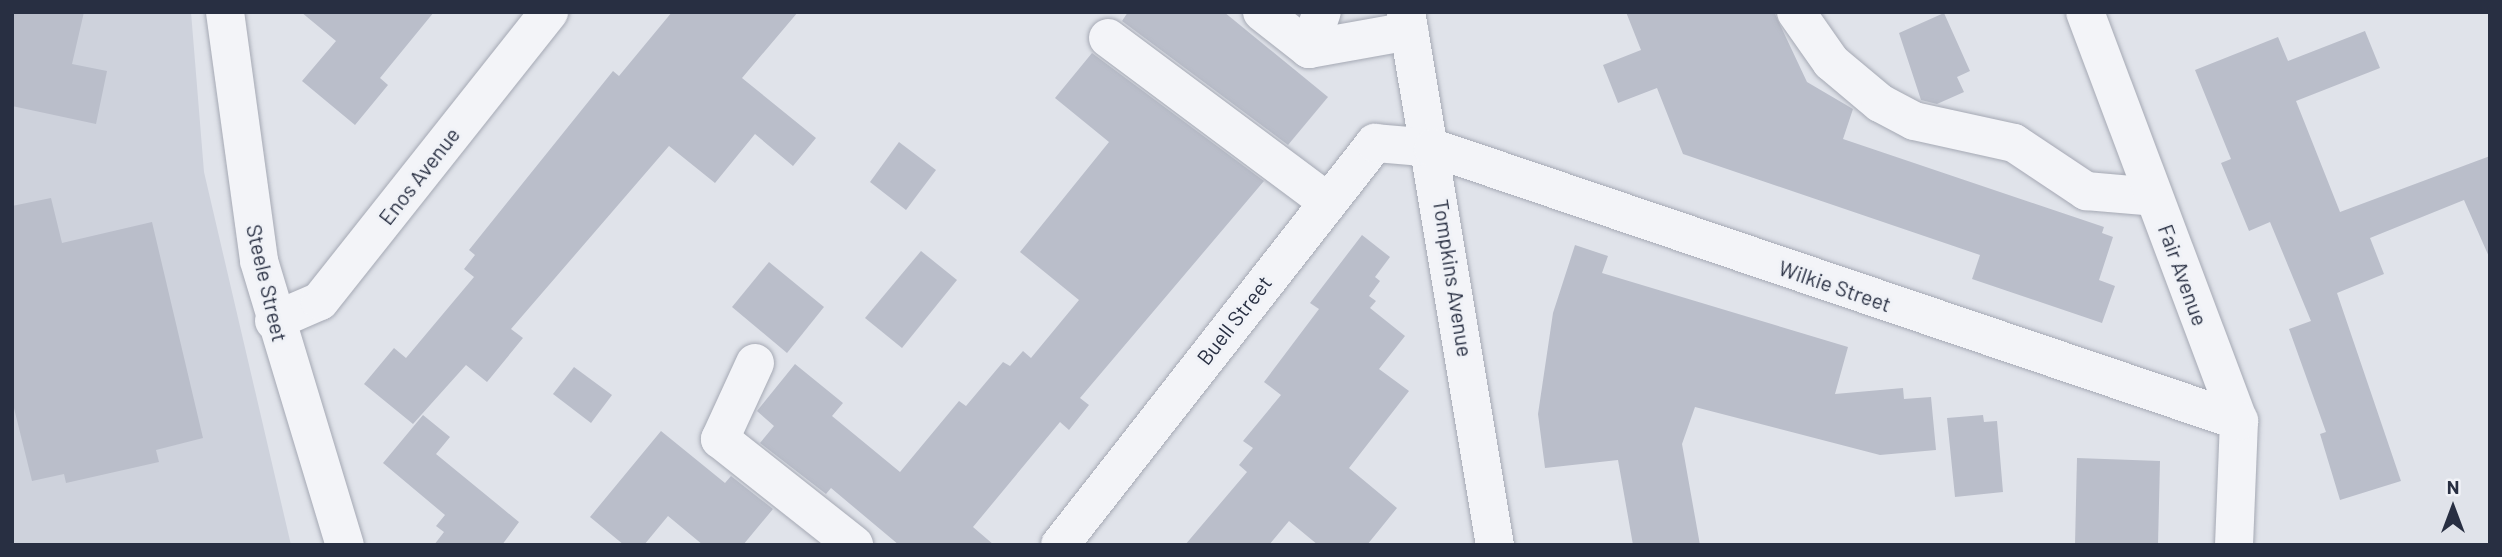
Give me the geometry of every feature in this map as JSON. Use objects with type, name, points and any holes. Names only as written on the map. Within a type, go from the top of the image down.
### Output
[{"type":"street","name":"Steele Street","points":[[225,12],[231,89],[274,321],[345,545]]},
{"type":"street","name":"Enos Avenue","points":[[274,321],[320,301],[549,12]]},
{"type":"street","points":[[1262,12],[1309,48]]},
{"type":"street","points":[[1309,48],[1322,12]]},
{"type":"street","points":[[1796,12],[1831,62],[1880,103],[1914,121],[2014,143],[2086,191],[2154,197]]},
{"type":"street","name":"Fair Avenue","points":[[2085,12],[2239,421],[2234,545]]},
{"type":"street","points":[[1309,48],[1408,22]]},
{"type":"street","name":"Tompkins Avenue","points":[[1408,22],[1433,148],[1495,545]]},
{"type":"street","points":[[1108,38],[1327,201]]},
{"type":"street","name":"Buell Street","points":[[1060,545],[1375,143],[1433,148]]},
{"type":"street","name":"Wilkie Street","points":[[1433,148],[2239,421]]},
{"type":"street","points":[[755,363],[720,439],[854,545]]},
{"type":"shaded area","points":[[12,12],[191,12],[204,172],[291,545],[12,545]]},
{"type":"building","points":[[12,12],[84,12],[72,64],[107,71],[96,124],[12,106]]},
{"type":"building","points":[[301,12],[434,12],[380,78],[388,85],[355,125],[302,81],[336,41]]},
{"type":"building","points":[[672,12],[798,12],[742,78],[816,138],[793,166],[755,134],[715,183],[669,146],[511,329],[523,338],[487,382],[466,365],[413,424],[364,384],[394,348],[406,358],[474,277],[464,269],[475,255],[469,250],[613,71],[619,76]]},
{"type":"building","points":[[1128,12],[1224,12],[1328,97],[1288,145],[1122,21]]},
{"type":"building","points":[[1626,12],[1774,12],[1807,82],[1853,109],[1843,139],[2104,227],[2102,233],[2113,237],[2099,280],[2115,286],[2102,323],[1972,279],[1980,255],[1683,154],[1657,88],[1618,103],[1603,65],[1641,50]]},
{"type":"building","points":[[1944,13],[1970,71],[1957,77],[1964,92],[1937,104],[1921,100],[1899,33]]},
{"type":"building","points":[[2365,31],[2380,68],[2296,101],[2340,212],[2490,156],[2490,259],[2464,200],[2370,238],[2384,274],[2337,293],[2401,481],[2340,500],[2320,434],[2326,432],[2289,329],[2311,321],[2270,222],[2249,231],[2221,163],[2231,159],[2195,70],[2278,37],[2288,61]]},
{"type":"building","points":[[1092,53],[1264,181],[1080,398],[1089,405],[1069,430],[1060,422],[973,527],[994,545],[899,545],[831,488],[826,494],[760,443],[774,426],[757,411],[795,364],[843,403],[832,416],[900,472],[959,401],[966,406],[1003,362],[1010,366],[1023,351],[1031,358],[1079,300],[1020,252],[1109,142],[1055,98]]},
{"type":"building","points":[[899,142],[936,170],[906,210],[870,182]]},
{"type":"building","points":[[51,198],[62,243],[152,222],[203,438],[156,450],[159,462],[66,483],[64,474],[32,481],[12,400],[12,206]]},
{"type":"building","points":[[1362,235],[1390,257],[1375,277],[1380,281],[1369,296],[1376,301],[1370,308],[1405,336],[1379,369],[1409,391],[1349,468],[1397,508],[1367,545],[1318,545],[1289,521],[1269,545],[1185,545],[1247,472],[1239,465],[1253,448],[1243,441],[1281,395],[1264,382],[1319,309],[1310,303]]},
{"type":"building","points":[[1575,245],[1608,256],[1602,273],[1848,347],[1835,394],[1903,388],[1904,399],[1931,397],[1936,450],[1880,455],[1695,407],[1682,444],[1700,545],[1633,545],[1618,460],[1545,468],[1538,414],[1553,313]]},
{"type":"building","points":[[921,251],[957,280],[902,348],[865,318]]},
{"type":"building","points":[[769,262],[824,307],[787,353],[732,307]]},
{"type":"building","points":[[574,367],[612,395],[591,423],[553,394]]},
{"type":"building","points":[[423,415],[450,437],[436,454],[519,522],[502,545],[434,545],[444,532],[436,526],[445,515],[383,463]]},
{"type":"building","points":[[1983,415],[1984,422],[1997,421],[2003,492],[1955,497],[1947,418]]},
{"type":"building","points":[[661,431],[725,483],[731,476],[773,509],[743,545],[703,545],[668,516],[644,545],[624,545],[590,517]]},
{"type":"building","points":[[2077,458],[2160,461],[2158,545],[2075,545]]}]
